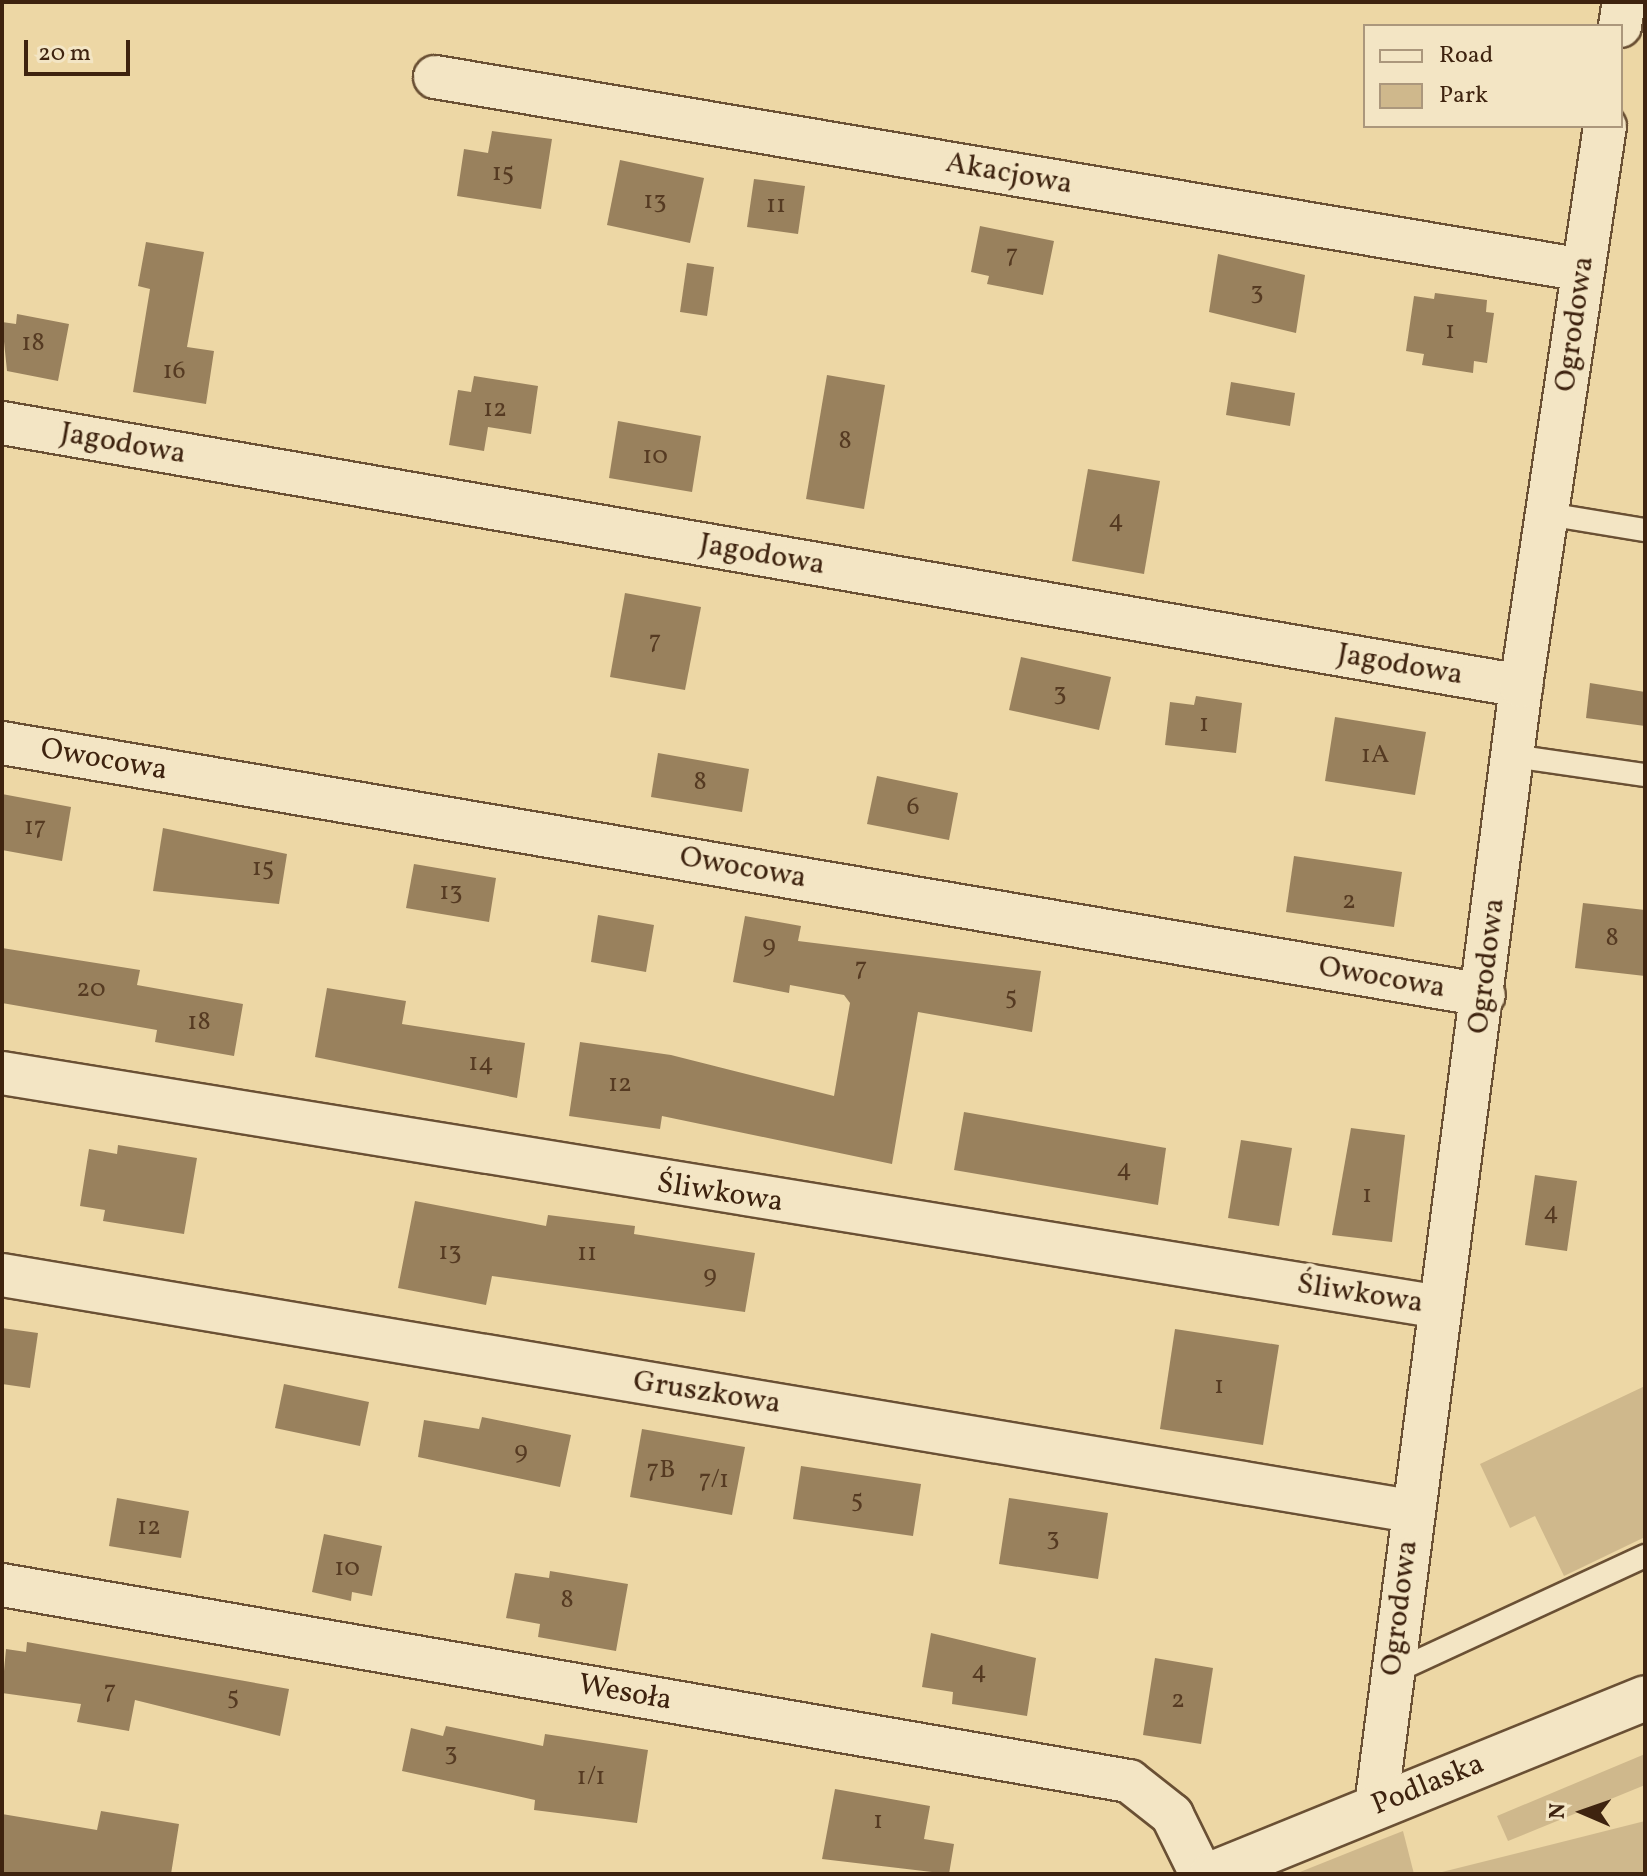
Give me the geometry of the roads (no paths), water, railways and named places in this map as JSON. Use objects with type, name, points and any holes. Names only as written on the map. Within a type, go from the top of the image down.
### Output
[{"type":"street","points":[[1620,24],[1624,2]]},
{"type":"street","name":"Akacjowa","points":[[435,77],[1583,270]]},
{"type":"street","name":"Ogrodowa","points":[[1376,1806],[1411,1511],[1484,995],[1521,686],[1605,128]]},
{"type":"street","name":"Jagodowa","points":[[2,423],[1521,686]]},
{"type":"street","name":"Owocowa","points":[[2,743],[1484,995]]},
{"type":"street","name":"Śliwkowa","points":[[2,1073],[1440,1307]]},
{"type":"street","name":"Gruszkowa","points":[[2,1275],[1411,1511]]},
{"type":"street","name":"Wesoła","points":[[2,1585],[1129,1781],[1172,1815],[1201,1874]]},
{"type":"street","name":"Podlaska","points":[[1212,1874],[1645,1698]]},
{"type":"lane","points":[[1547,514],[1645,530]]},
{"type":"lane","points":[[1513,756],[1645,775]]},
{"type":"lane","points":[[1392,1673],[1645,1556]]}]
